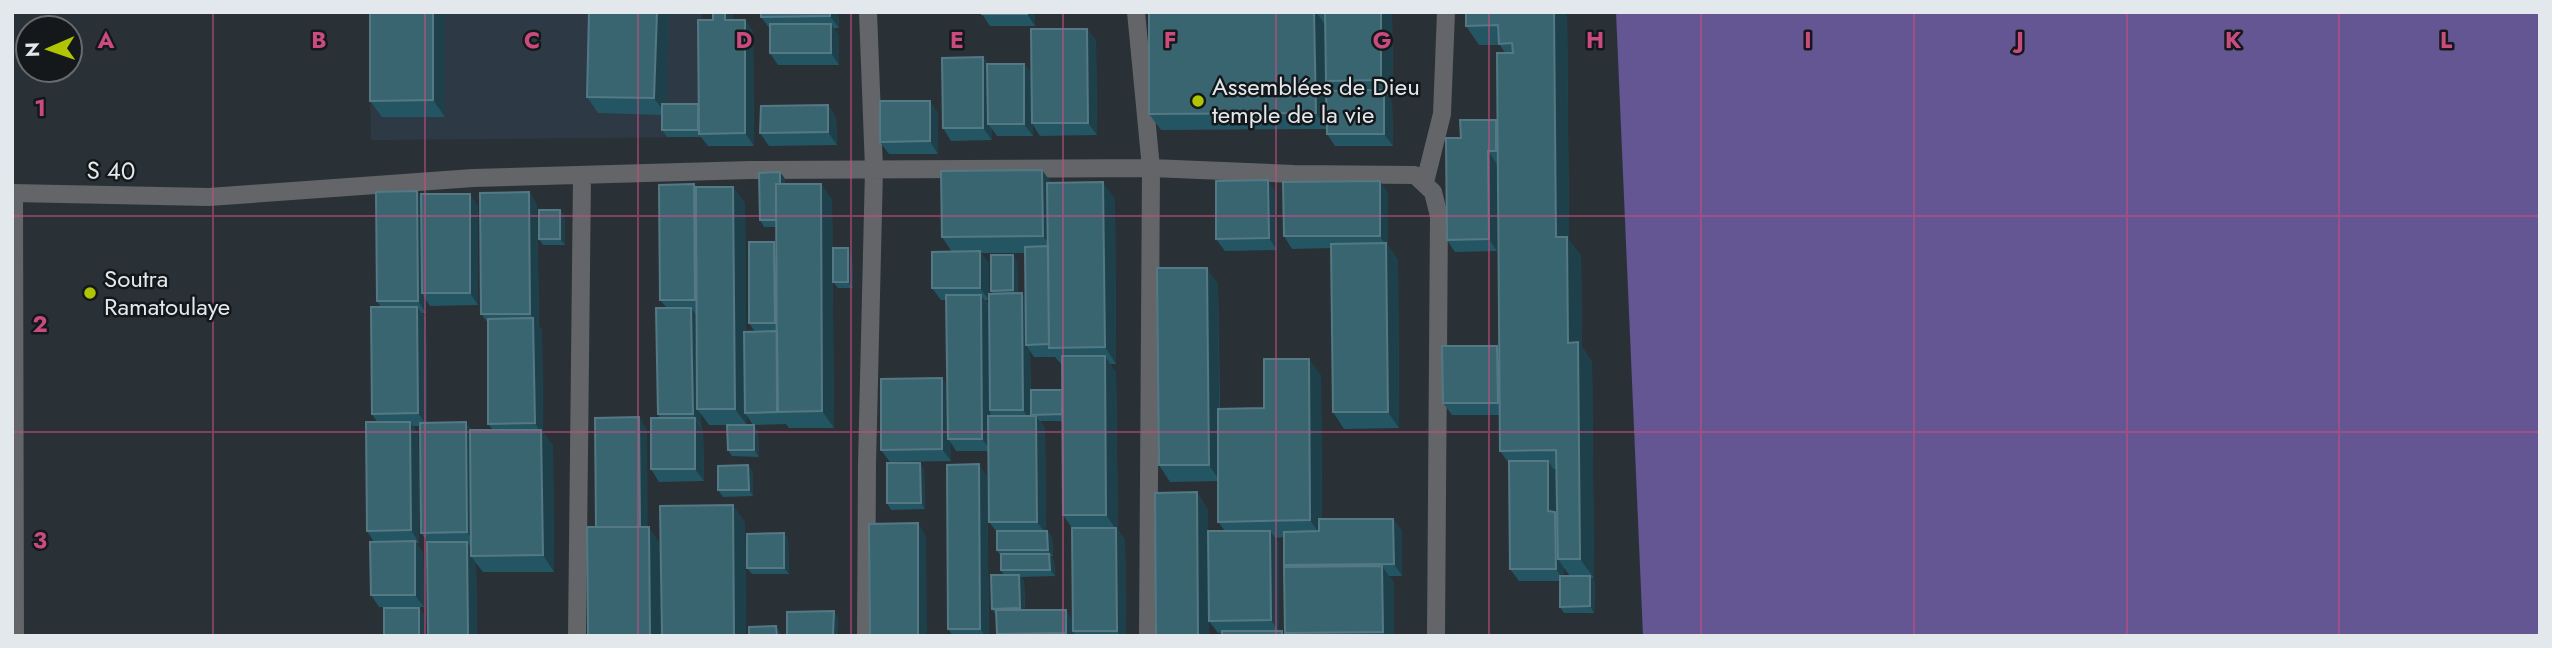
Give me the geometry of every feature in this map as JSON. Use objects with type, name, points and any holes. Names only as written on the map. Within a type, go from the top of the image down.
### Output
[{"type":"street","points":[[866,636],[869,330],[874,169],[868,12]]},
{"type":"street","points":[[1136,12],[1151,167],[1148,636]]},
{"type":"street","points":[[1436,636],[1439,216],[1433,192],[1425,182],[1442,114],[1446,12]]},
{"type":"street","name":"S 40","points":[[13,193],[209,197],[473,178],[874,169],[1151,167],[1294,174],[1415,175],[1425,182]]},
{"type":"street","points":[[577,636],[582,176]]},
{"type":"street","points":[[13,193],[15,636]]},
{"type":"shaded area","points":[[369,12],[702,12],[702,137],[371,140]]},
{"type":"shaded area","points":[[1616,12],[2540,12],[2540,636],[1643,636]]},
{"type":"building","points":[[370,12],[433,12],[433,100],[370,101]]},
{"type":"building","points":[[589,12],[657,12],[654,98],[587,97]]},
{"type":"building","points":[[713,12],[725,12],[725,20],[745,20],[745,133],[699,134],[698,20],[713,20]]},
{"type":"building","points":[[761,12],[830,12],[830,16],[761,17]]},
{"type":"building","points":[[1027,12],[1027,14],[982,14]]},
{"type":"building","points":[[1149,12],[1314,12],[1316,113],[1149,114]]},
{"type":"building","points":[[1325,12],[1381,12],[1381,80],[1326,81]]},
{"type":"building","points":[[1466,12],[1554,12],[1556,237],[1567,237],[1568,343],[1578,342],[1580,559],[1558,559],[1556,450],[1500,451],[1497,53],[1513,53],[1512,43],[1499,44],[1498,25],[1466,26]]},
{"type":"building","points":[[770,24],[831,24],[831,53],[770,53]]},
{"type":"building","points":[[1031,29],[1087,29],[1088,123],[1032,123]]},
{"type":"building","points":[[983,57],[983,128],[943,128],[942,58]]},
{"type":"building","points":[[987,64],[1024,64],[1024,124],[988,124]]},
{"type":"building","points":[[1384,90],[1384,134],[1327,134],[1326,91]]},
{"type":"building","points":[[880,101],[930,101],[930,141],[880,142]]},
{"type":"building","points":[[662,104],[698,104],[698,130],[662,130]]},
{"type":"building","points":[[828,105],[828,132],[760,133],[761,106]]},
{"type":"building","points":[[1460,120],[1496,120],[1496,151],[1488,151],[1489,239],[1447,240],[1446,138],[1461,138]]},
{"type":"building","points":[[1042,170],[1043,236],[942,237],[941,171]]},
{"type":"building","points":[[780,172],[780,184],[776,184],[776,220],[760,220],[759,173]]},
{"type":"building","points":[[1268,180],[1269,238],[1216,239],[1216,181]]},
{"type":"building","points":[[1380,181],[1380,236],[1284,236],[1283,182]]},
{"type":"building","points":[[1103,182],[1105,347],[1049,348],[1047,183]]},
{"type":"building","points":[[694,184],[695,300],[660,300],[659,185]]},
{"type":"building","points":[[776,184],[821,184],[822,411],[777,412]]},
{"type":"building","points":[[696,187],[733,187],[735,409],[697,409]]},
{"type":"building","points":[[417,191],[418,301],[377,301],[376,192]]},
{"type":"building","points":[[529,192],[530,314],[481,314],[480,193]]},
{"type":"building","points":[[421,194],[470,194],[470,293],[422,293]]},
{"type":"building","points":[[539,210],[560,210],[560,239],[539,239]]},
{"type":"building","points":[[749,242],[774,242],[775,323],[749,323]]},
{"type":"building","points":[[1386,243],[1388,412],[1333,412],[1331,244]]},
{"type":"building","points":[[1048,246],[1049,344],[1026,345],[1025,247]]},
{"type":"building","points":[[833,248],[848,248],[848,282],[833,282]]},
{"type":"building","points":[[980,251],[980,288],[932,288],[932,252]]},
{"type":"building","points":[[991,255],[1013,255],[1013,290],[991,291]]},
{"type":"building","points":[[1157,268],[1207,268],[1209,465],[1159,465]]},
{"type":"building","points":[[1022,293],[1023,410],[990,410],[989,294]]},
{"type":"building","points":[[946,295],[981,295],[982,439],[948,439]]},
{"type":"building","points":[[371,307],[417,307],[418,413],[372,414]]},
{"type":"building","points":[[656,308],[691,308],[693,414],[658,414]]},
{"type":"building","points":[[533,318],[535,423],[488,424],[488,319]]},
{"type":"building","points":[[777,331],[778,412],[745,413],[744,332]]},
{"type":"building","points":[[1442,346],[1497,346],[1498,403],[1443,403]]},
{"type":"building","points":[[1062,356],[1105,356],[1106,515],[1063,515]]},
{"type":"building","points":[[1264,359],[1309,359],[1310,520],[1218,522],[1218,409],[1264,408]]},
{"type":"building","points":[[942,378],[942,449],[881,450],[881,379]]},
{"type":"building","points":[[1031,390],[1062,390],[1062,414],[1031,415]]},
{"type":"building","points":[[988,416],[1036,416],[1037,522],[989,522]]},
{"type":"building","points":[[639,417],[640,527],[596,527],[595,418]]},
{"type":"building","points":[[651,418],[695,418],[695,469],[651,469]]},
{"type":"building","points":[[366,422],[410,422],[411,530],[367,531]]},
{"type":"building","points":[[466,422],[467,532],[421,533],[420,423]]},
{"type":"building","points":[[727,425],[754,425],[754,450],[728,450]]},
{"type":"building","points":[[470,430],[541,430],[543,555],[471,556]]},
{"type":"building","points":[[1509,461],[1548,461],[1548,511],[1555,512],[1556,569],[1510,569]]},
{"type":"building","points":[[887,463],[920,463],[921,503],[887,503]]},
{"type":"building","points":[[979,464],[980,629],[948,629],[947,465]]},
{"type":"building","points":[[748,465],[749,490],[718,490],[718,466]]},
{"type":"building","points":[[1197,492],[1198,636],[1156,636],[1155,493]]},
{"type":"building","points":[[733,505],[734,635],[662,635],[660,506]]},
{"type":"building","points":[[1319,519],[1393,519],[1394,564],[1284,565],[1284,532],[1319,531]]},
{"type":"building","points":[[918,523],[918,636],[870,636],[869,524]]},
{"type":"building","points":[[587,527],[649,527],[650,636],[588,636]]},
{"type":"building","points":[[1072,528],[1116,528],[1117,631],[1073,631]]},
{"type":"building","points":[[997,531],[1047,531],[1048,550],[997,550]]},
{"type":"building","points":[[1208,531],[1270,531],[1271,620],[1209,621]]},
{"type":"building","points":[[784,533],[784,568],[747,568],[747,534]]},
{"type":"building","points":[[415,541],[415,595],[371,595],[370,542]]},
{"type":"building","points":[[427,542],[467,542],[468,636],[428,636]]},
{"type":"building","points":[[1001,554],[1049,554],[1050,570],[1001,570]]},
{"type":"building","points":[[1382,566],[1383,632],[1285,633],[1284,567]]},
{"type":"building","points":[[991,575],[1019,575],[1020,608],[992,609]]},
{"type":"building","points":[[1560,576],[1590,576],[1590,606],[1560,607]]},
{"type":"building","points":[[384,608],[419,608],[419,636],[384,636]]},
{"type":"building","points":[[996,610],[1066,610],[1066,633],[997,634]]},
{"type":"building","points":[[834,611],[833,636],[787,636],[787,612]]},
{"type":"building","points":[[776,626],[777,636],[749,636],[749,627]]},
{"type":"building","points":[[1222,631],[1282,631],[1282,636],[1222,636]]},
{"type":"place","name":"Assemblées de Dieu temple de la vie","points":[[1198,101]]},
{"type":"place","name":"Soutra Ramatoulaye","points":[[90,293]]}]
